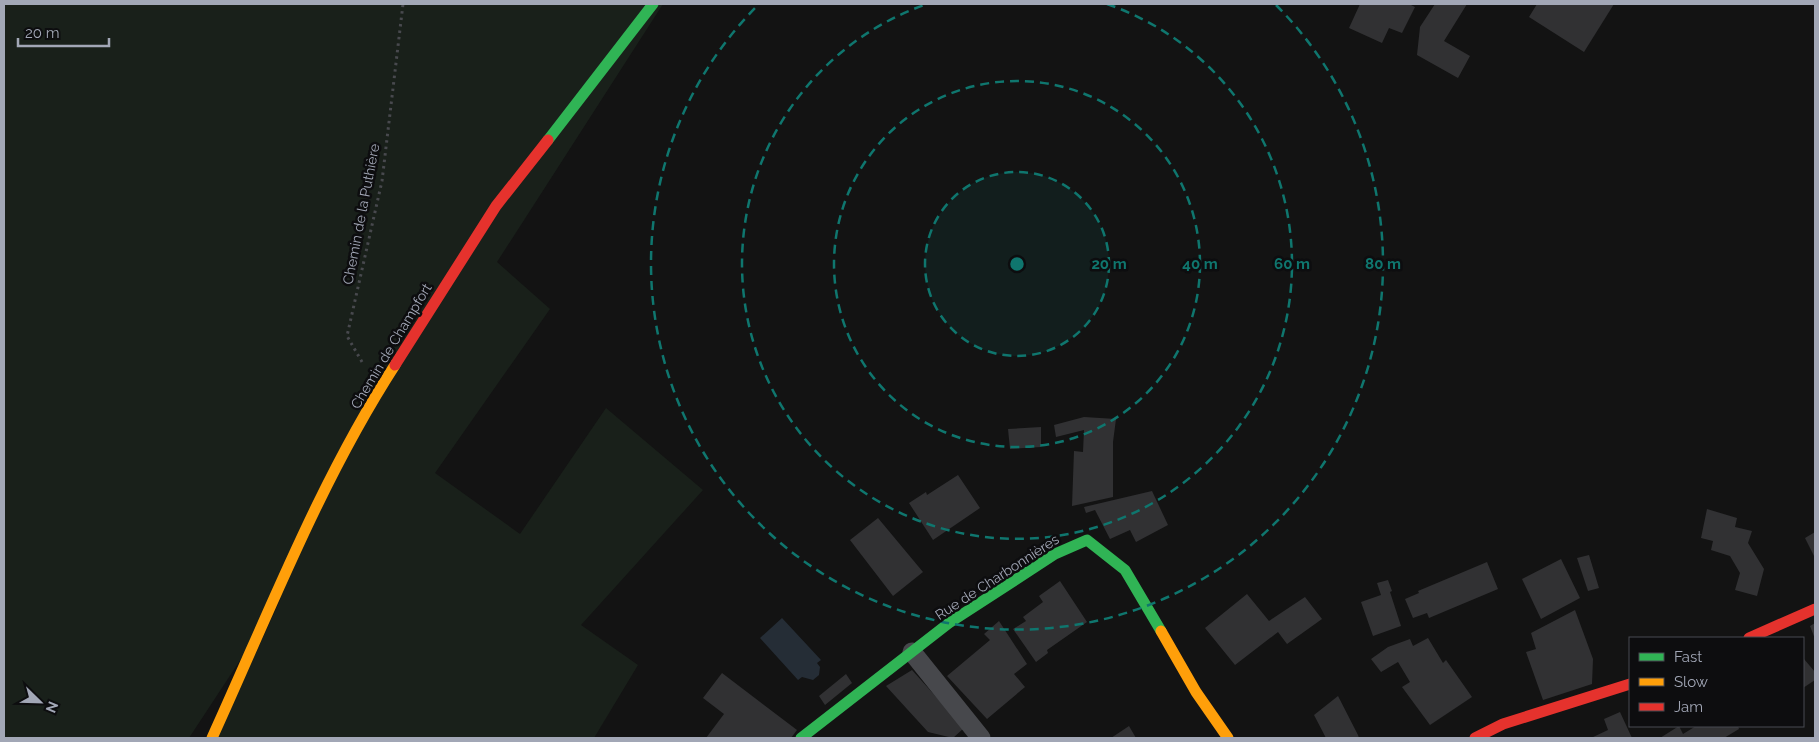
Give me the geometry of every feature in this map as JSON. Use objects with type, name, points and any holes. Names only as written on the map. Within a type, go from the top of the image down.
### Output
[{"type":"street","name":"Chemin de Champfort","points":[[212,738],[315,511],[378,391],[496,206],[654,4]]},
{"type":"street","name":"Rue de Charbonnières","points":[[801,738],[949,623],[1047,559],[1088,540],[1125,570],[1196,692],[1228,738]]},
{"type":"street","points":[[1751,637],[1815,609]]},
{"type":"street","points":[[1475,738],[1503,724],[1629,684]]},
{"type":"lane","points":[[912,652],[981,738]]},
{"type":"path","name":"Chemin de la Puthière","points":[[378,391],[347,336],[382,181],[403,4]]},
{"type":"shaded area","points":[[4,4],[663,4],[497,262],[550,309],[435,473],[520,534],[606,408],[703,490],[581,625],[638,665],[594,738],[217,738],[281,598],[189,738],[4,738]]},
{"type":"shaded area","points":[[782,618],[821,660],[817,663],[820,667],[819,675],[813,680],[802,677],[798,680],[760,638]]},
{"type":"building","points":[[1360,4],[1409,4],[1415,7],[1402,33],[1389,28],[1382,43],[1349,28]]},
{"type":"building","points":[[1435,4],[1467,4],[1444,41],[1470,56],[1458,78],[1417,55],[1420,27]]},
{"type":"building","points":[[1537,4],[1614,4],[1584,52],[1529,17]]},
{"type":"building","points":[[1084,417],[1116,419],[1113,442],[1113,497],[1072,506],[1074,451],[1083,452],[1084,430],[1056,437],[1054,425]]},
{"type":"building","points":[[1041,427],[1041,447],[1010,449],[1008,429]]},
{"type":"building","points":[[958,475],[980,508],[933,540],[909,503],[926,492],[927,495]]},
{"type":"building","points":[[1152,491],[1168,525],[1136,542],[1130,530],[1110,539],[1095,510],[1086,513],[1084,507]]},
{"type":"building","points":[[1707,509],[1737,518],[1735,527],[1752,531],[1748,543],[1764,569],[1757,596],[1735,590],[1740,573],[1730,556],[1711,550],[1713,541],[1701,538]]},
{"type":"building","points":[[878,518],[923,572],[893,596],[850,540]]},
{"type":"building","points":[[1815,532],[1815,558],[1805,538]]},
{"type":"building","points":[[1589,555],[1599,588],[1588,591],[1577,558]]},
{"type":"building","points":[[1561,559],[1580,598],[1541,619],[1522,579]]},
{"type":"building","points":[[1487,562],[1498,589],[1429,618],[1427,613],[1413,618],[1405,599],[1419,593],[1418,591]]},
{"type":"building","points":[[1388,580],[1401,626],[1373,636],[1361,602],[1381,595],[1377,583]]},
{"type":"building","points":[[1060,581],[1087,622],[1047,650],[1048,653],[1036,662],[1013,629],[1026,621],[1023,617],[1043,602],[1039,596]]},
{"type":"building","points":[[1247,594],[1269,621],[1305,597],[1322,619],[1287,644],[1278,632],[1235,665],[1205,628]]},
{"type":"building","points":[[1575,610],[1593,659],[1592,684],[1543,700],[1526,652],[1536,649],[1531,633]]},
{"type":"building","points":[[999,621],[1027,664],[1014,674],[1025,687],[987,719],[947,676],[990,640],[984,634]]},
{"type":"building","points":[[1815,623],[1815,639],[1810,626]]},
{"type":"building","points":[[1428,638],[1443,663],[1446,660],[1472,697],[1430,725],[1402,687],[1410,682],[1398,662],[1381,672],[1371,659],[1388,647],[1410,639],[1413,646]]},
{"type":"building","points":[[1804,659],[1815,672],[1815,680],[1804,687]]},
{"type":"building","points":[[912,670],[964,728],[953,738],[928,732],[886,686]]},
{"type":"building","points":[[722,673],[797,730],[791,738],[706,738],[724,714],[703,698]]},
{"type":"building","points":[[846,674],[852,683],[825,705],[819,696]]},
{"type":"building","points":[[1338,696],[1359,738],[1326,738],[1314,715]]},
{"type":"building","points":[[1620,712],[1632,738],[1591,738],[1608,730],[1604,719]]},
{"type":"building","points":[[1129,726],[1136,738],[1111,738]]},
{"type":"building","points":[[1677,727],[1680,727],[1683,734],[1694,727],[1738,727],[1739,729],[1724,738],[1660,738]]},
{"type":"traffic: fast","points":[[548,140],[653,4]]},
{"type":"traffic: fast","points":[[801,738],[949,623],[1055,554],[1087,540],[1125,570],[1161,631]]},
{"type":"traffic: slow","points":[[212,738],[319,501],[368,409],[395,365]]},
{"type":"traffic: slow","points":[[1161,631],[1196,692],[1228,738]]},
{"type":"traffic: jam","points":[[395,365],[496,206],[548,140]]},
{"type":"traffic: jam","points":[[1751,637],[1815,609]]},
{"type":"traffic: jam","points":[[1475,738],[1503,724],[1629,684]]}]
